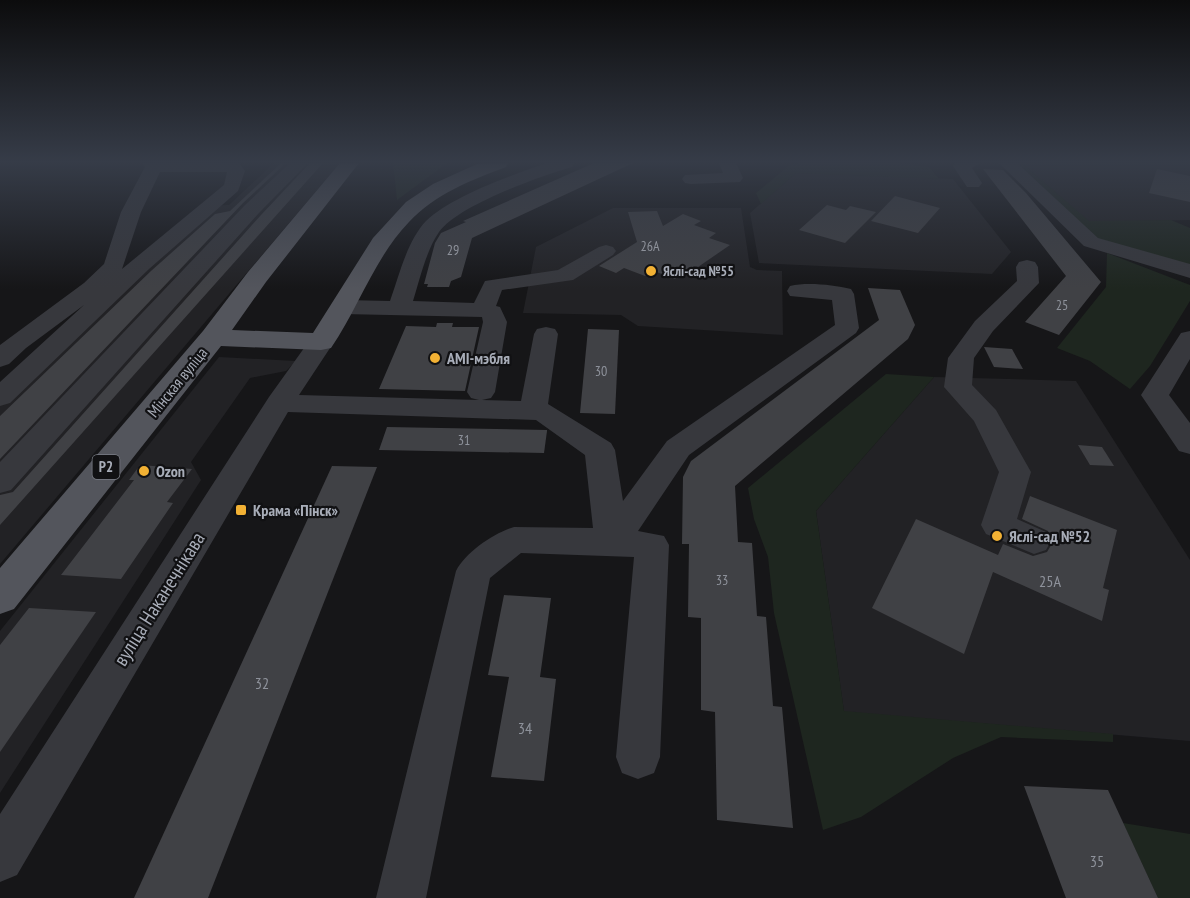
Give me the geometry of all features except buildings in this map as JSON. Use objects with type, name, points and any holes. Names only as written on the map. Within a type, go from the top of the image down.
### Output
[{"type":"main road","name":"Мінская вуліца","points":[[0,597],[213,337],[257,277],[316,205]]},
{"type":"main road","name":"вуліца Наканечнікава","points":[[321,342],[391,229],[418,205]]},
{"type":"main road","points":[[213,337],[321,342]]},
{"type":"street","points":[[0,359],[16,343],[92,288],[114,266],[134,205]]},
{"type":"street","points":[[0,397],[141,264],[211,205]]},
{"type":"street","points":[[0,483],[256,205]]},
{"type":"street","points":[[400,307],[408,280],[432,227],[465,205]]},
{"type":"street","points":[[1051,205],[1091,242],[1190,272]]},
{"type":"street","points":[[482,310],[493,286],[513,280],[550,279],[568,274],[606,251]]},
{"type":"street","points":[[1027,267],[1028,283],[984,326],[961,358],[958,387],[986,417],[1015,472],[998,525],[1034,541]]},
{"type":"street","points":[[612,542],[678,448],[847,328],[843,294],[798,291]]},
{"type":"street","points":[[343,307],[400,307],[492,312],[495,322],[481,392]]},
{"type":"street","points":[[533,411],[546,334]]},
{"type":"street","points":[[1190,338],[1155,395],[1190,444]]},
{"type":"street","name":"вуліца Наканечнікава","points":[[0,858],[279,404],[321,342]]},
{"type":"street","points":[[279,404],[542,411],[600,450],[612,542]]},
{"type":"street","points":[[401,898],[474,571],[514,540],[652,545],[638,758]]},
{"type":"shaded area","points":[[304,205],[0,564],[0,388],[201,206]]},
{"type":"shaded area","points":[[759,205],[974,205],[1011,252],[992,274],[759,263],[750,213]]},
{"type":"shaded area","points":[[1057,205],[1070,205],[1089,221],[1171,220],[1190,228],[1190,267],[1094,239]]},
{"type":"shaded area","points":[[1070,205],[1190,205],[1190,220],[1089,222]]},
{"type":"shaded area","name":"Яслі-сад №55","points":[[613,208],[741,208],[750,267],[757,270],[782,271],[783,335],[638,326],[621,315],[523,313],[536,247]]},
{"type":"shaded area","points":[[1107,253],[1190,285],[1190,301],[1150,366],[1130,389],[1090,361],[1057,348],[1106,287]]},
{"type":"shaded area","points":[[219,357],[296,361],[286,371],[250,378],[191,462],[201,480],[0,793],[0,631]]},
{"type":"shaded area","points":[[886,374],[934,377],[816,511],[844,711],[1113,734],[1113,742],[1001,737],[953,758],[861,817],[823,830],[774,613],[768,557],[754,519],[748,488]]},
{"type":"shaded area","name":"Яслі-сад №52","points":[[934,377],[1076,381],[1190,560],[1190,741],[844,712],[816,511]]},
{"type":"shaded area","points":[[1123,823],[1190,834],[1190,898],[1158,898]]},
{"type":"place","name":"Яслі-сад №55","points":[[651,271]]},
{"type":"place","name":"AMI-мэбля","points":[[435,358]]},
{"type":"place","name":"Ozon","points":[[144,471]]},
{"type":"place","name":"Крама «Пінск»","points":[[241,510]]},
{"type":"place","name":"Яслі-сад №52","points":[[997,536]]}]
